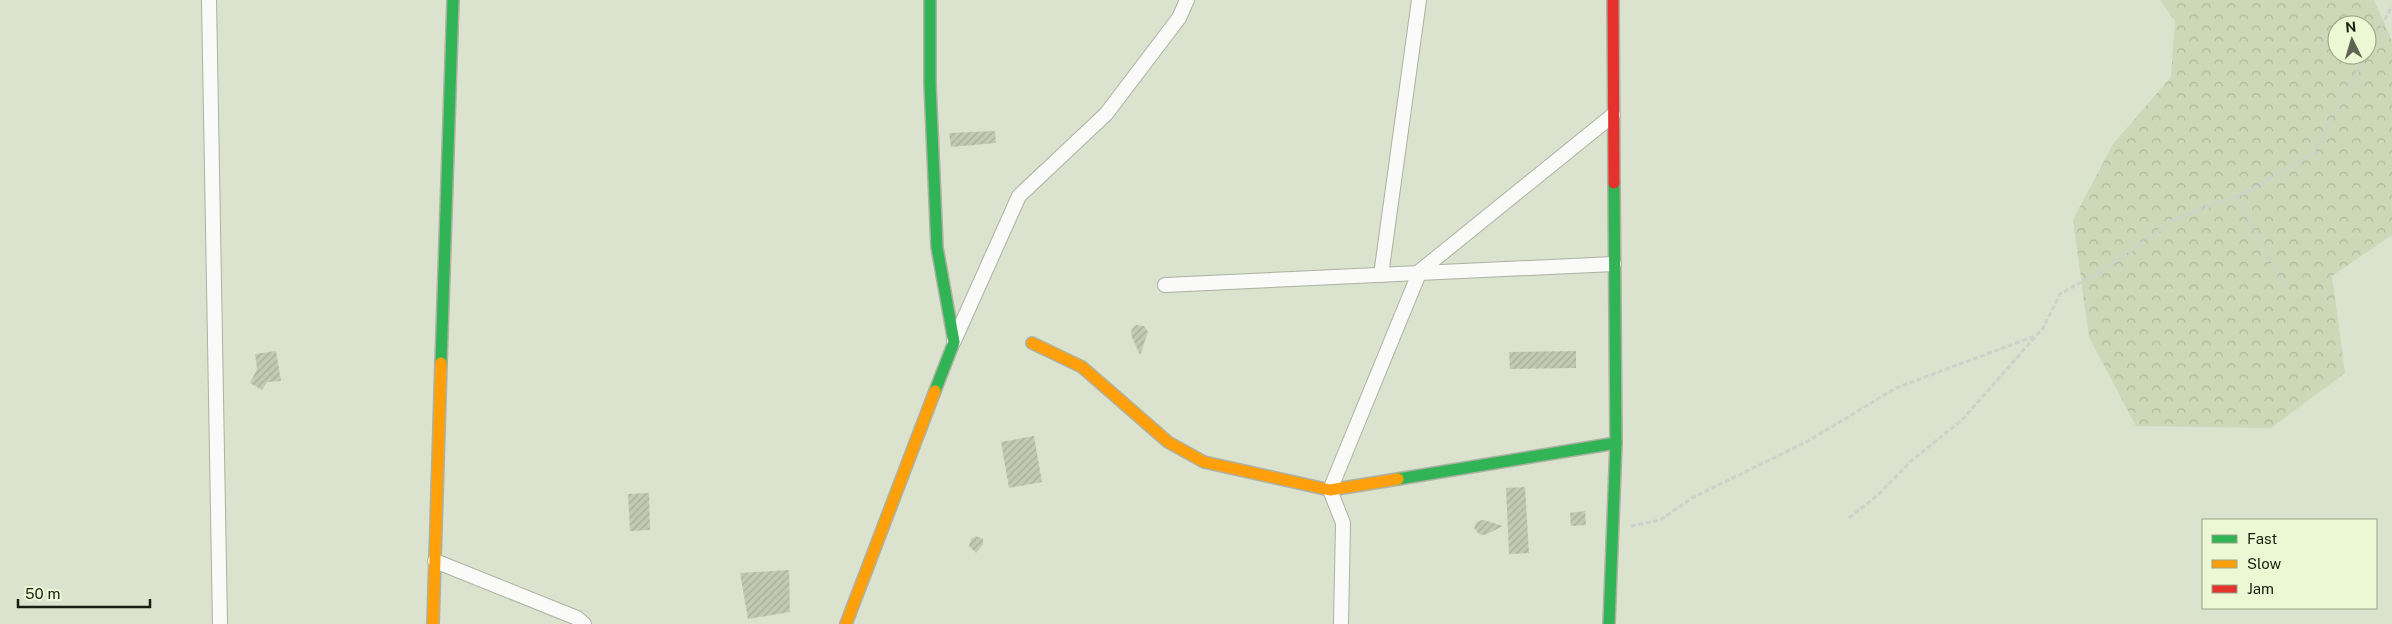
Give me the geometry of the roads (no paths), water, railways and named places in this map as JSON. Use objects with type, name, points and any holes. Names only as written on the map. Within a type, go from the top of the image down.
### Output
[{"type":"street","points":[[209,0],[220,624]]},
{"type":"street","points":[[433,624],[453,0]]},
{"type":"street","points":[[930,0],[930,84],[937,247],[954,342]]},
{"type":"street","points":[[846,624],[954,342],[1019,196],[1106,114],[1179,18],[1187,0]]},
{"type":"street","points":[[1380,275],[1419,0]]},
{"type":"street","points":[[1609,624],[1616,443],[1613,0]]},
{"type":"street","points":[[1341,624],[1343,522],[1330,490],[1420,271],[1613,116]]},
{"type":"street","points":[[1164,285],[1380,275],[1420,271],[1614,264]]},
{"type":"street","points":[[1032,343],[1082,367],[1168,442],[1204,462],[1330,490],[1616,443]]},
{"type":"street","points":[[435,561],[577,618],[584,624]]}]
